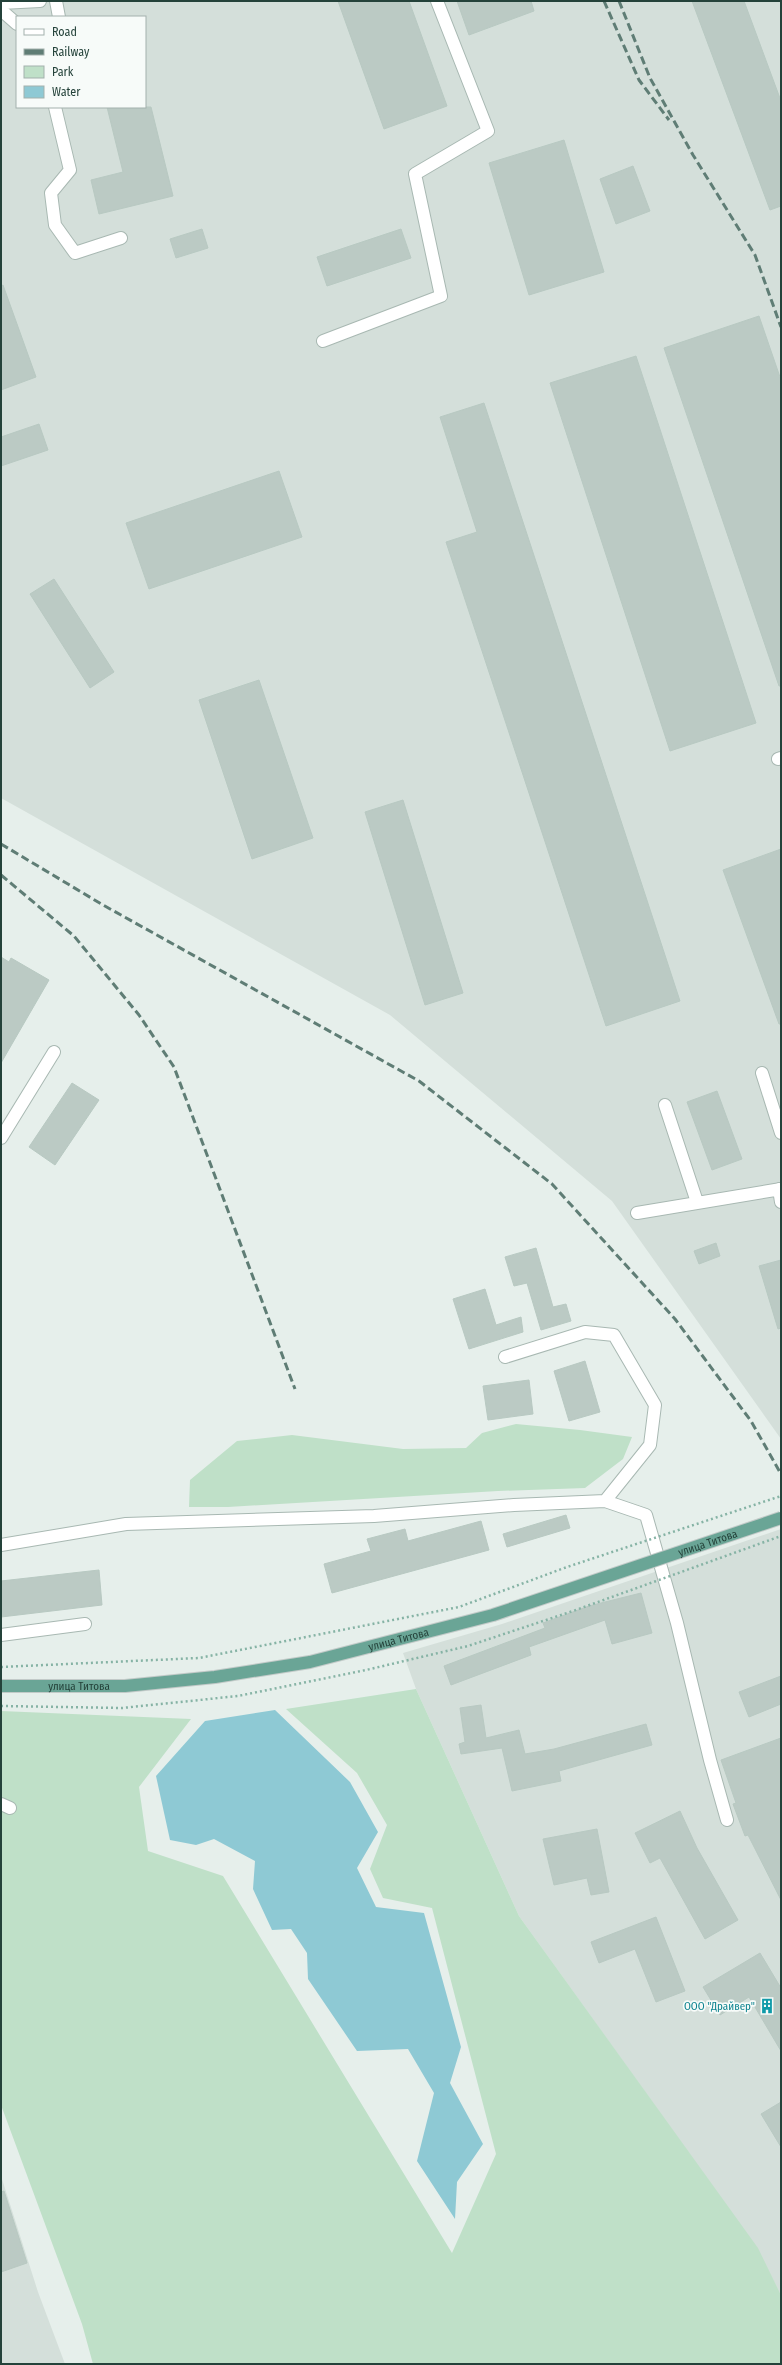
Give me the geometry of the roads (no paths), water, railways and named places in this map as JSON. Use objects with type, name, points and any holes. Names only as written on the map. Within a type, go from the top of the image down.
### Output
[{"type":"main road","name":"улица Титова","points":[[1,1686],[125,1686],[215,1676],[310,1662],[493,1615],[781,1518]]},
{"type":"lane","points":[[1,3],[40,1]]},
{"type":"lane","points":[[56,1],[59,16]]},
{"type":"lane","points":[[323,341],[441,296],[415,174],[488,131],[437,1]]},
{"type":"lane","points":[[1,10],[16,23]]},
{"type":"lane","points":[[55,108],[70,170],[51,193],[55,225],[75,253],[121,238]]},
{"type":"lane","points":[[1,1138],[54,1052]]},
{"type":"lane","points":[[762,1073],[781,1133]]},
{"type":"lane","points":[[665,1105],[697,1202]]},
{"type":"lane","points":[[636,1213],[780,1189],[781,1202]]},
{"type":"lane","points":[[505,1357],[585,1332],[614,1335],[655,1405],[650,1445],[605,1501]]},
{"type":"lane","points":[[1,1545],[126,1524],[374,1516],[514,1505],[605,1501],[646,1515],[677,1622],[726,1820]]},
{"type":"lane","points":[[1,1635],[85,1624]]},
{"type":"water","points":[[275,1710],[350,1782],[378,1832],[357,1868],[376,1907],[424,1913],[461,2047],[450,2083],[483,2144],[457,2182],[455,2219],[417,2161],[434,2093],[408,2049],[357,2051],[308,1979],[307,1953],[291,1929],[272,1930],[253,1889],[255,1861],[214,1839],[196,1845],[170,1840],[156,1776],[205,1721]]},
{"type":"railway","points":[[604,1],[639,80],[669,120]]},
{"type":"railway","points":[[619,1],[650,78],[693,155],[755,255],[781,327]]},
{"type":"railway","points":[[1,844],[103,905],[419,1081],[552,1184],[675,1319],[751,1421],[781,1474]]},
{"type":"railway","points":[[1,875],[74,936],[139,1015],[174,1067],[295,1389]]},
{"type":"place","name":"ООО \"Драйвер\"","points":[[767,2006]]}]
